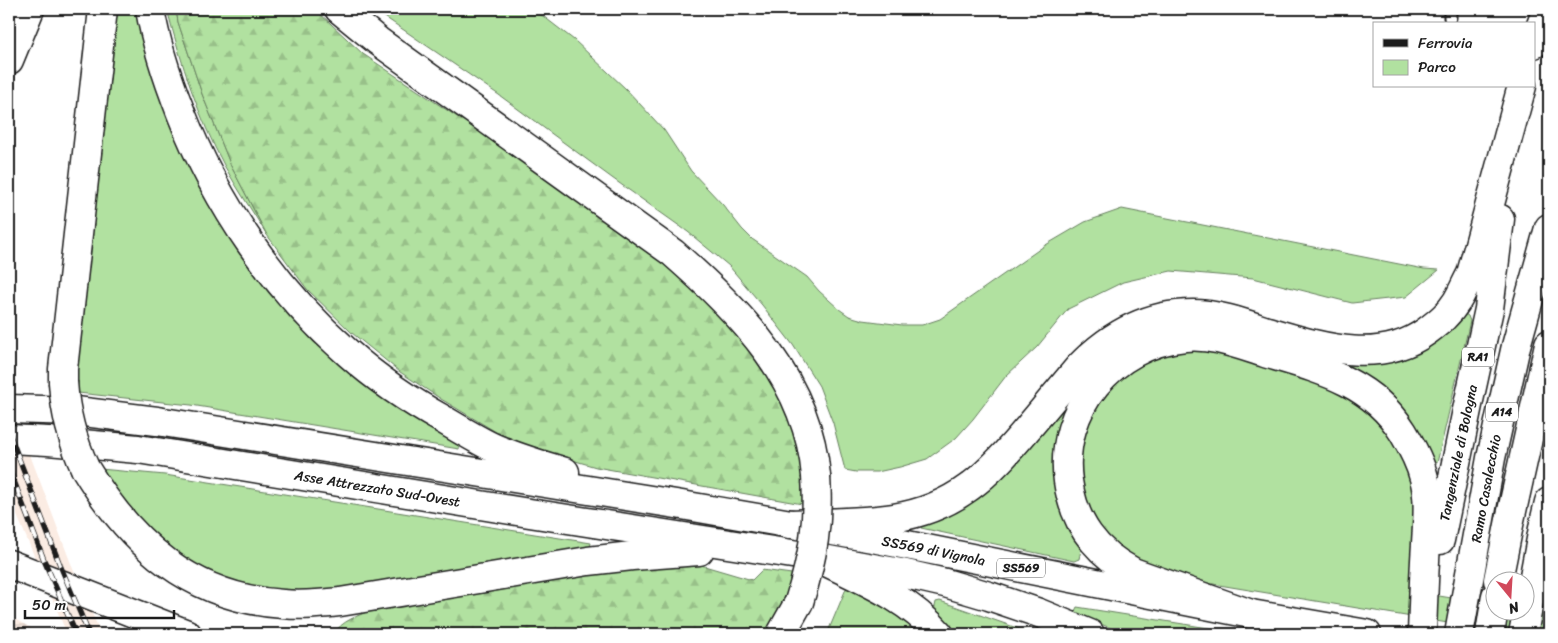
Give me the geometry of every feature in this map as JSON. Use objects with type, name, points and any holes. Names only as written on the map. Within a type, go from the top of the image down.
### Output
[{"type":"highway","points":[[9,60],[30,9]]},
{"type":"highway","points":[[102,9],[64,360],[64,402],[79,456],[100,493],[131,531],[165,562],[208,586],[247,598],[283,604],[312,605],[596,560],[746,547]]},
{"type":"highway","points":[[150,9],[162,59],[176,101],[195,147],[216,187],[252,244],[289,294],[348,354],[419,406],[490,446],[525,460],[676,504]]},
{"type":"highway","points":[[339,9],[378,41],[673,253],[703,280],[753,332],[774,360],[802,411],[809,433],[815,459],[818,507],[816,534],[809,571],[799,602],[781,634]]},
{"type":"highway","points":[[1536,39],[1547,9]]},
{"type":"highway","name":"RA1","points":[[1511,123],[1521,88]]},
{"type":"highway","points":[[790,524],[894,518],[921,512],[961,494],[980,481],[1002,459],[1092,354],[1105,343],[1135,326],[1175,315],[1214,316],[1311,344],[1355,351],[1376,351],[1394,347],[1422,334],[1447,314],[1457,301],[1470,274],[1511,123]]},
{"type":"highway","name":"Tangenziale di Bologna","points":[[1423,634],[1428,588],[1489,309],[1511,123]]},
{"type":"highway","name":"Ramo Casalecchio","points":[[1459,634],[1491,458],[1516,346],[1549,228]]},
{"type":"highway","points":[[1251,614],[1133,572],[1118,564],[1107,556],[1087,534],[1073,506],[1066,454],[1074,419],[1093,388],[1105,374],[1119,361],[1153,344],[1185,337],[1206,337],[1229,342],[1336,376],[1358,387],[1374,398],[1394,420],[1411,445],[1424,478],[1428,496],[1428,588]]},
{"type":"highway","name":"A14","points":[[1500,570],[1549,344]]},
{"type":"highway","points":[[1531,423],[1549,379]]},
{"type":"highway","points":[[9,410],[76,411],[158,421],[676,504]]},
{"type":"highway","name":"Asse Attrezzato Sud-Ovest","points":[[9,439],[138,449],[746,547]]},
{"type":"highway","points":[[1523,634],[1549,502]]},
{"type":"highway","name":"SS569 di Vignola","points":[[676,504],[927,548],[1251,614],[1367,634]]},
{"type":"highway","name":"SS569 di Vignola","points":[[746,547],[901,573],[945,583],[1039,613],[1090,634]]},
{"type":"highway","points":[[818,558],[882,588],[912,608],[939,634]]},
{"type":"highway","points":[[9,564],[187,634]]},
{"type":"highway","name":"A14","points":[[1490,634],[1492,620]]},
{"type":"shaded area","points":[[9,399],[73,569],[101,634],[67,634],[9,496]]},
{"type":"shaded area","points":[[9,616],[42,634],[9,634]]},
{"type":"green space","points":[[113,9],[137,9],[176,136],[380,394],[421,423],[460,445],[459,449],[191,405],[78,393],[76,361]]},
{"type":"green space","points":[[167,9],[176,9],[178,22],[202,94],[231,166],[267,235],[215,148],[184,70]]},
{"type":"green space","points":[[176,9],[315,9],[363,54],[631,233],[742,333],[797,421],[808,505],[596,467],[538,450],[496,432],[400,372],[352,333],[307,289],[267,235],[231,166],[202,94],[178,22]]},
{"type":"green space","points":[[373,9],[528,9],[543,16],[574,40],[626,89],[664,130],[691,171],[752,239],[807,277],[839,309],[849,316],[863,320],[902,325],[922,325],[940,319],[1044,246],[1085,222],[1122,209],[1424,269],[1439,270],[1406,297],[1352,303],[1253,278],[1171,271],[1123,282],[1068,309],[1037,347],[1006,376],[956,438],[927,459],[877,472],[845,470],[833,423],[819,386],[793,345],[729,266],[688,232],[499,95]]},
{"type":"green space","points":[[1465,314],[1470,321],[1437,463],[1431,463],[1335,363]]},
{"type":"green space","points":[[1199,349],[1217,352],[1328,383],[1382,421],[1415,480],[1419,542],[1408,591],[1486,604],[1486,620],[1536,620],[1536,612],[1549,614],[1549,634],[1514,634],[1171,577],[1144,569],[1096,528],[1081,491],[1081,438],[1095,404],[1121,376],[1157,355]]},
{"type":"green space","points":[[1086,375],[1071,400],[1079,544],[1081,550],[1079,559],[1074,561],[921,528],[923,524]]},
{"type":"green space","points":[[100,469],[165,475],[591,543],[589,551],[317,596],[224,583],[150,538]]},
{"type":"green space","points":[[663,565],[701,565],[752,580],[762,570],[799,575],[770,634],[334,634],[345,622],[371,610],[626,568]]},
{"type":"green space","points":[[848,584],[888,605],[925,634],[827,634]]},
{"type":"green space","points":[[940,601],[1034,634],[953,634],[941,622],[934,611],[936,602]]},
{"type":"green space","points":[[1077,607],[1246,634],[1125,634],[1074,613]]},
{"type":"railway","points":[[9,433],[89,634]]},
{"type":"railway","points":[[9,468],[44,560],[76,634]]}]
